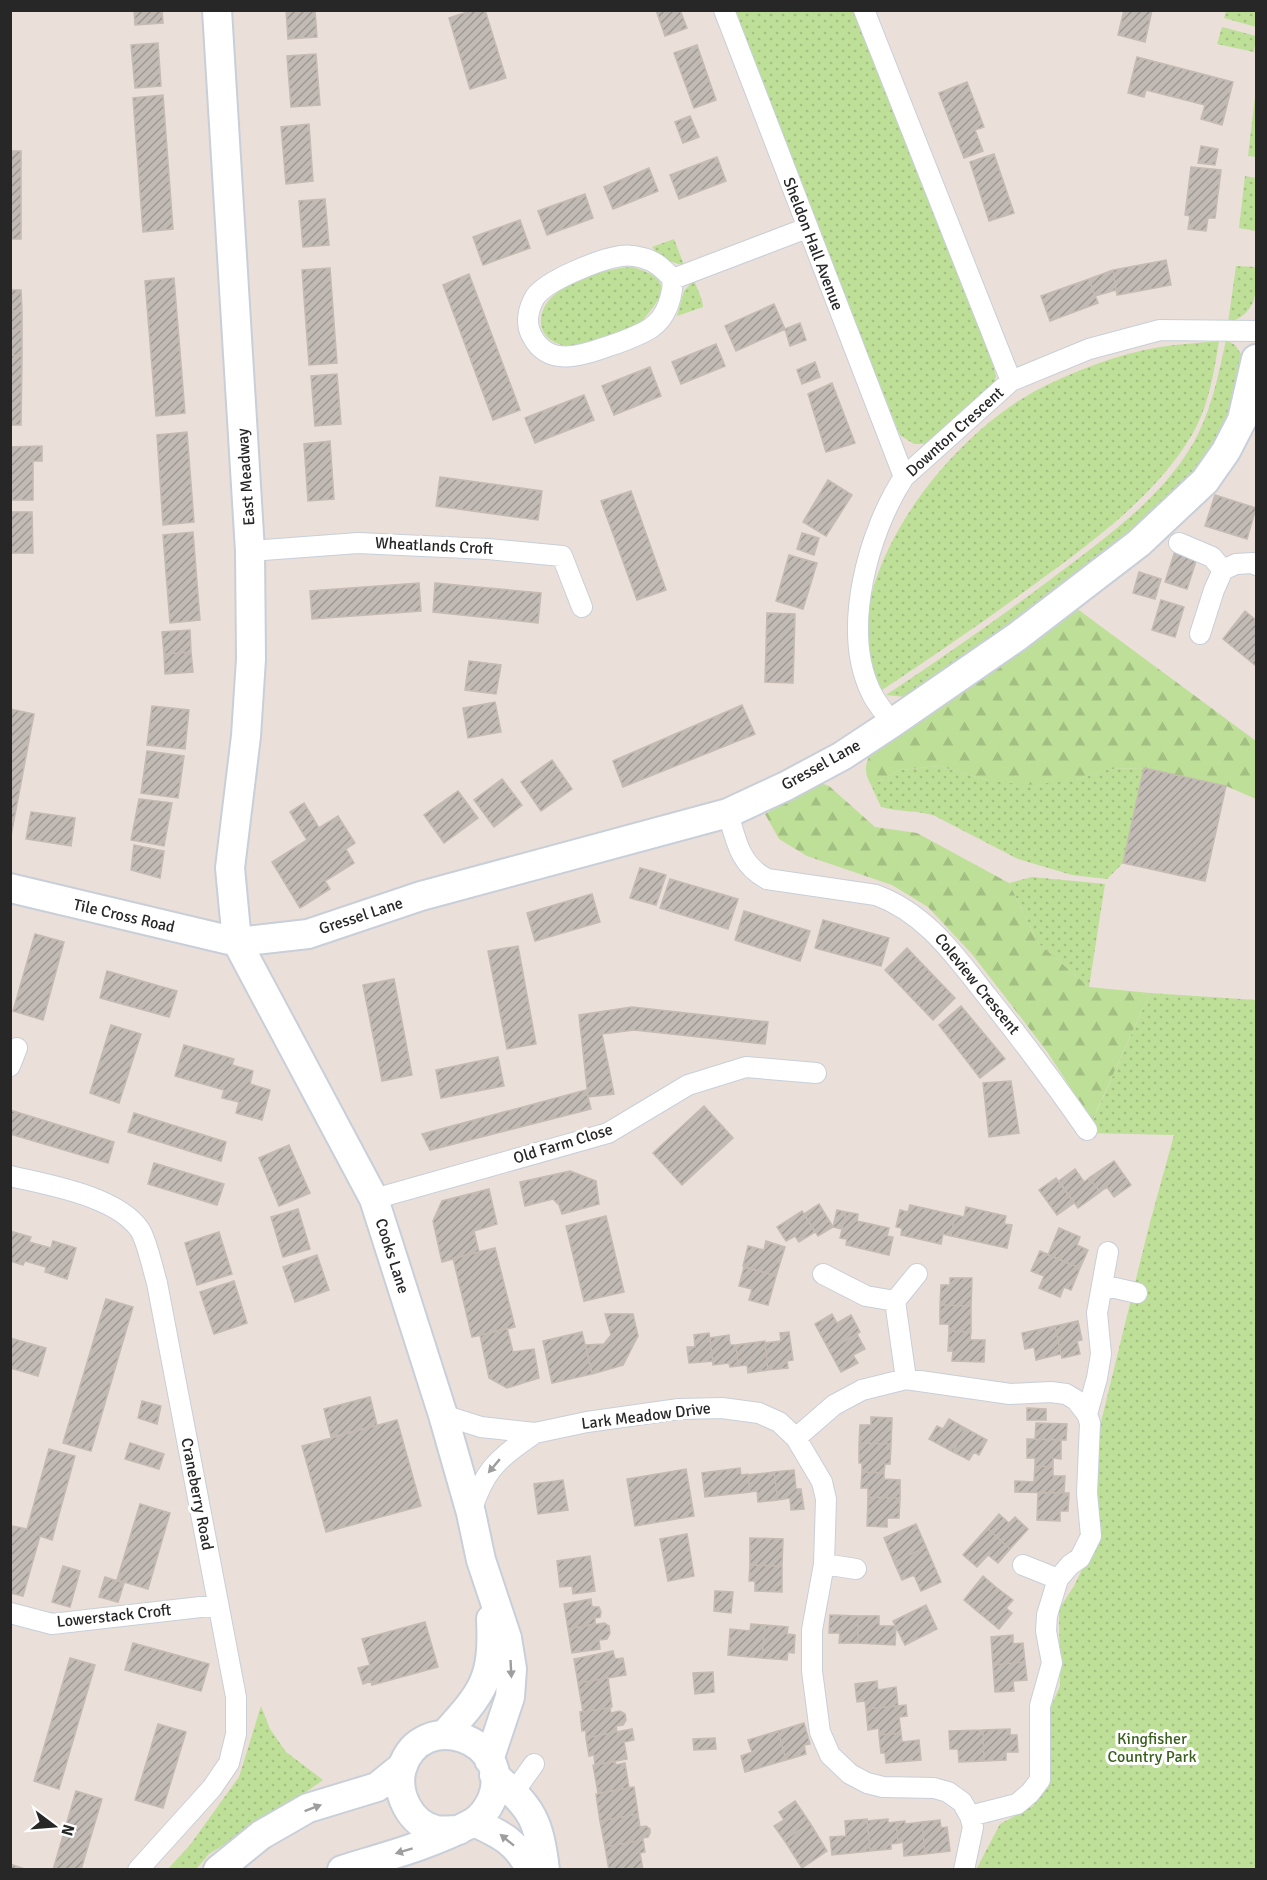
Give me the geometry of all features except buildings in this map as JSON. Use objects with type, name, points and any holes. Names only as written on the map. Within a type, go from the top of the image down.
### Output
[{"type":"street","name":"East Meadway","points":[[217,10],[250,551],[251,659],[246,736],[230,868],[237,942]]},
{"type":"street","name":"Sheldon Hall Avenue","points":[[724,10],[904,477]]},
{"type":"street","points":[[864,10],[1011,381]]},
{"type":"street","points":[[672,279],[807,228]]},
{"type":"street","points":[[620,256],[646,258],[661,266],[672,279],[672,294],[668,309],[658,322],[647,331],[617,343],[580,356],[557,356],[534,340],[528,330],[531,306],[543,288],[562,277],[591,266],[620,256]]},
{"type":"street","name":"Downton Crescent","points":[[892,723],[871,692],[862,660],[857,622],[871,546],[893,494],[904,477],[1011,381],[1089,349],[1160,330],[1257,331]]},
{"type":"street","name":"Gressel Lane","points":[[237,942],[308,934],[421,896],[728,813],[842,756],[1018,636],[1130,550],[1205,481],[1226,451],[1242,420],[1257,359]]},
{"type":"street","name":"Wheatlands Croft","points":[[250,551],[358,543],[488,549],[562,556],[582,607]]},
{"type":"street","points":[[1179,543],[1212,557],[1223,570]]},
{"type":"street","points":[[1200,634],[1223,570],[1236,564],[1253,563],[1257,565]]},
{"type":"street","name":"Coleview Crescent","points":[[728,813],[736,841],[747,865],[755,873],[767,879],[876,895],[893,901],[916,916],[937,934],[1033,1053],[1087,1130]]},
{"type":"street","name":"Tile Cross Road","points":[[10,888],[237,942]]},
{"type":"street","name":"Cooks Lane","points":[[237,942],[374,1199],[443,1415],[471,1513],[490,1593],[507,1638],[512,1669],[499,1776],[487,1808],[467,1826]]},
{"type":"street","name":"Old Farm Close","points":[[374,1199],[608,1133],[688,1085],[746,1067],[816,1073]]},
{"type":"street","name":"Craneberry Road","points":[[10,1176],[91,1196],[119,1211],[140,1231],[157,1283],[236,1697],[236,1734],[229,1763],[212,1788],[138,1869]]},
{"type":"street","points":[[1087,1414],[1101,1354],[1097,1313],[1108,1252]]},
{"type":"street","points":[[823,1274],[866,1296],[896,1301]]},
{"type":"street","points":[[906,1379],[896,1301],[917,1274]]},
{"type":"street","points":[[1102,1285],[1137,1293]]},
{"type":"street","points":[[796,1438],[834,1405],[862,1390],[906,1379],[1010,1394],[1051,1392],[1066,1394],[1076,1400],[1087,1414],[1090,1423],[1087,1493],[1091,1536],[1080,1558],[1070,1565],[1058,1579],[1047,1615],[1046,1631],[1052,1663],[1041,1706],[1040,1780],[1017,1804],[970,1816],[973,1827],[964,1869]]},
{"type":"street","name":"Lark Meadow Drive","points":[[443,1415],[481,1427],[535,1433],[587,1422],[680,1409],[722,1408],[759,1413],[779,1422],[796,1438],[822,1482],[826,1499],[824,1564],[812,1630],[812,1671],[820,1732],[830,1755],[850,1774],[867,1783],[883,1787],[934,1788],[948,1792],[962,1802],[970,1816]]},
{"type":"street","name":"Lark Meadow Drive","points":[[471,1513],[479,1486],[490,1469],[502,1455],[535,1433]]},
{"type":"street","points":[[824,1564],[856,1569]]},
{"type":"street","points":[[1023,1565],[1058,1579]]},
{"type":"street","name":"Cooks Lane","points":[[218,1869],[261,1835],[308,1809],[377,1787],[403,1766],[418,1745],[439,1734],[445,1734],[473,1702],[486,1681],[492,1645],[490,1593]]},
{"type":"street","name":"Lowerstack Croft","points":[[10,1613],[52,1624],[218,1605]]},
{"type":"street","points":[[445,1734],[461,1737],[474,1743],[499,1776],[531,1811],[541,1839],[545,1869]]},
{"type":"street","points":[[499,1776],[534,1764]]},
{"type":"street","points":[[403,1766],[401,1791],[405,1802],[418,1821],[436,1830],[467,1826],[502,1835],[517,1848],[530,1869]]},
{"type":"street","points":[[342,1869],[425,1845],[467,1826]]},
{"type":"green space","points":[[735,11],[858,11],[989,350],[996,376],[994,385],[926,444],[914,444],[900,435],[845,299]]},
{"type":"green space","points":[[1226,11],[1256,11],[1256,27],[1224,18]]},
{"type":"green space","points":[[1222,27],[1256,36],[1254,52],[1217,44]]},
{"type":"green space","points":[[1256,88],[1256,157],[1248,156]]},
{"type":"green space","points":[[1245,176],[1256,178],[1256,231],[1239,228]]},
{"type":"green space","points":[[674,239],[684,265],[666,259],[652,247]]},
{"type":"green space","points":[[1236,266],[1256,267],[1255,294],[1245,314],[1228,323]]},
{"type":"green space","points":[[632,267],[655,277],[660,282],[661,293],[645,317],[631,330],[575,346],[559,344],[546,336],[542,330],[542,313],[547,303],[556,294],[567,286],[594,274]]},
{"type":"green space","points":[[694,280],[703,307],[677,316],[684,291]]},
{"type":"green space","points":[[1226,340],[1235,345],[1243,357],[1235,397],[1217,440],[1190,479],[1124,536],[1040,603],[906,697],[886,695],[1031,594],[1134,514],[1153,495],[1171,475],[1199,432],[1212,399]]},
{"type":"green space","points":[[1219,341],[1210,388],[1199,422],[1177,457],[1140,499],[1119,519],[1051,572],[974,628],[882,690],[872,665],[867,638],[867,620],[874,586],[887,552],[905,519],[953,456],[1010,407],[1068,375],[1113,358],[1145,350]]},
{"type":"green space","points":[[1076,608],[1256,741],[1256,799],[1226,786],[1144,768],[1110,769],[1076,780],[1027,785],[987,780],[939,766],[900,770],[871,785],[866,767],[873,749]]},
{"type":"green space","points":[[939,766],[987,780],[1076,780],[1109,769],[1144,768],[1123,863],[1107,879],[1072,875],[1018,859],[935,816],[881,807],[871,785],[900,770]]},
{"type":"green space","points":[[820,783],[829,786],[875,827],[917,833],[1009,883],[1038,943],[1089,987],[1150,993],[1092,1121],[1048,1053],[1016,1011],[972,954],[928,907],[892,885],[807,856],[779,839],[765,814]]},
{"type":"green space","points":[[1032,877],[1105,884],[1089,987],[1038,943],[1009,883]]},
{"type":"green space","name":"Kingfisher Country Park","points":[[1150,993],[1256,1000],[1256,1869],[976,1870],[1000,1824],[1033,1806],[1047,1781],[1048,1713],[1060,1686],[1059,1609],[1074,1586],[1096,1541],[1097,1464],[1101,1422],[1174,1135],[1087,1133]]},
{"type":"green space","points":[[261,1706],[270,1729],[286,1752],[323,1780],[209,1854],[196,1869],[167,1870],[190,1845],[239,1777]]}]
